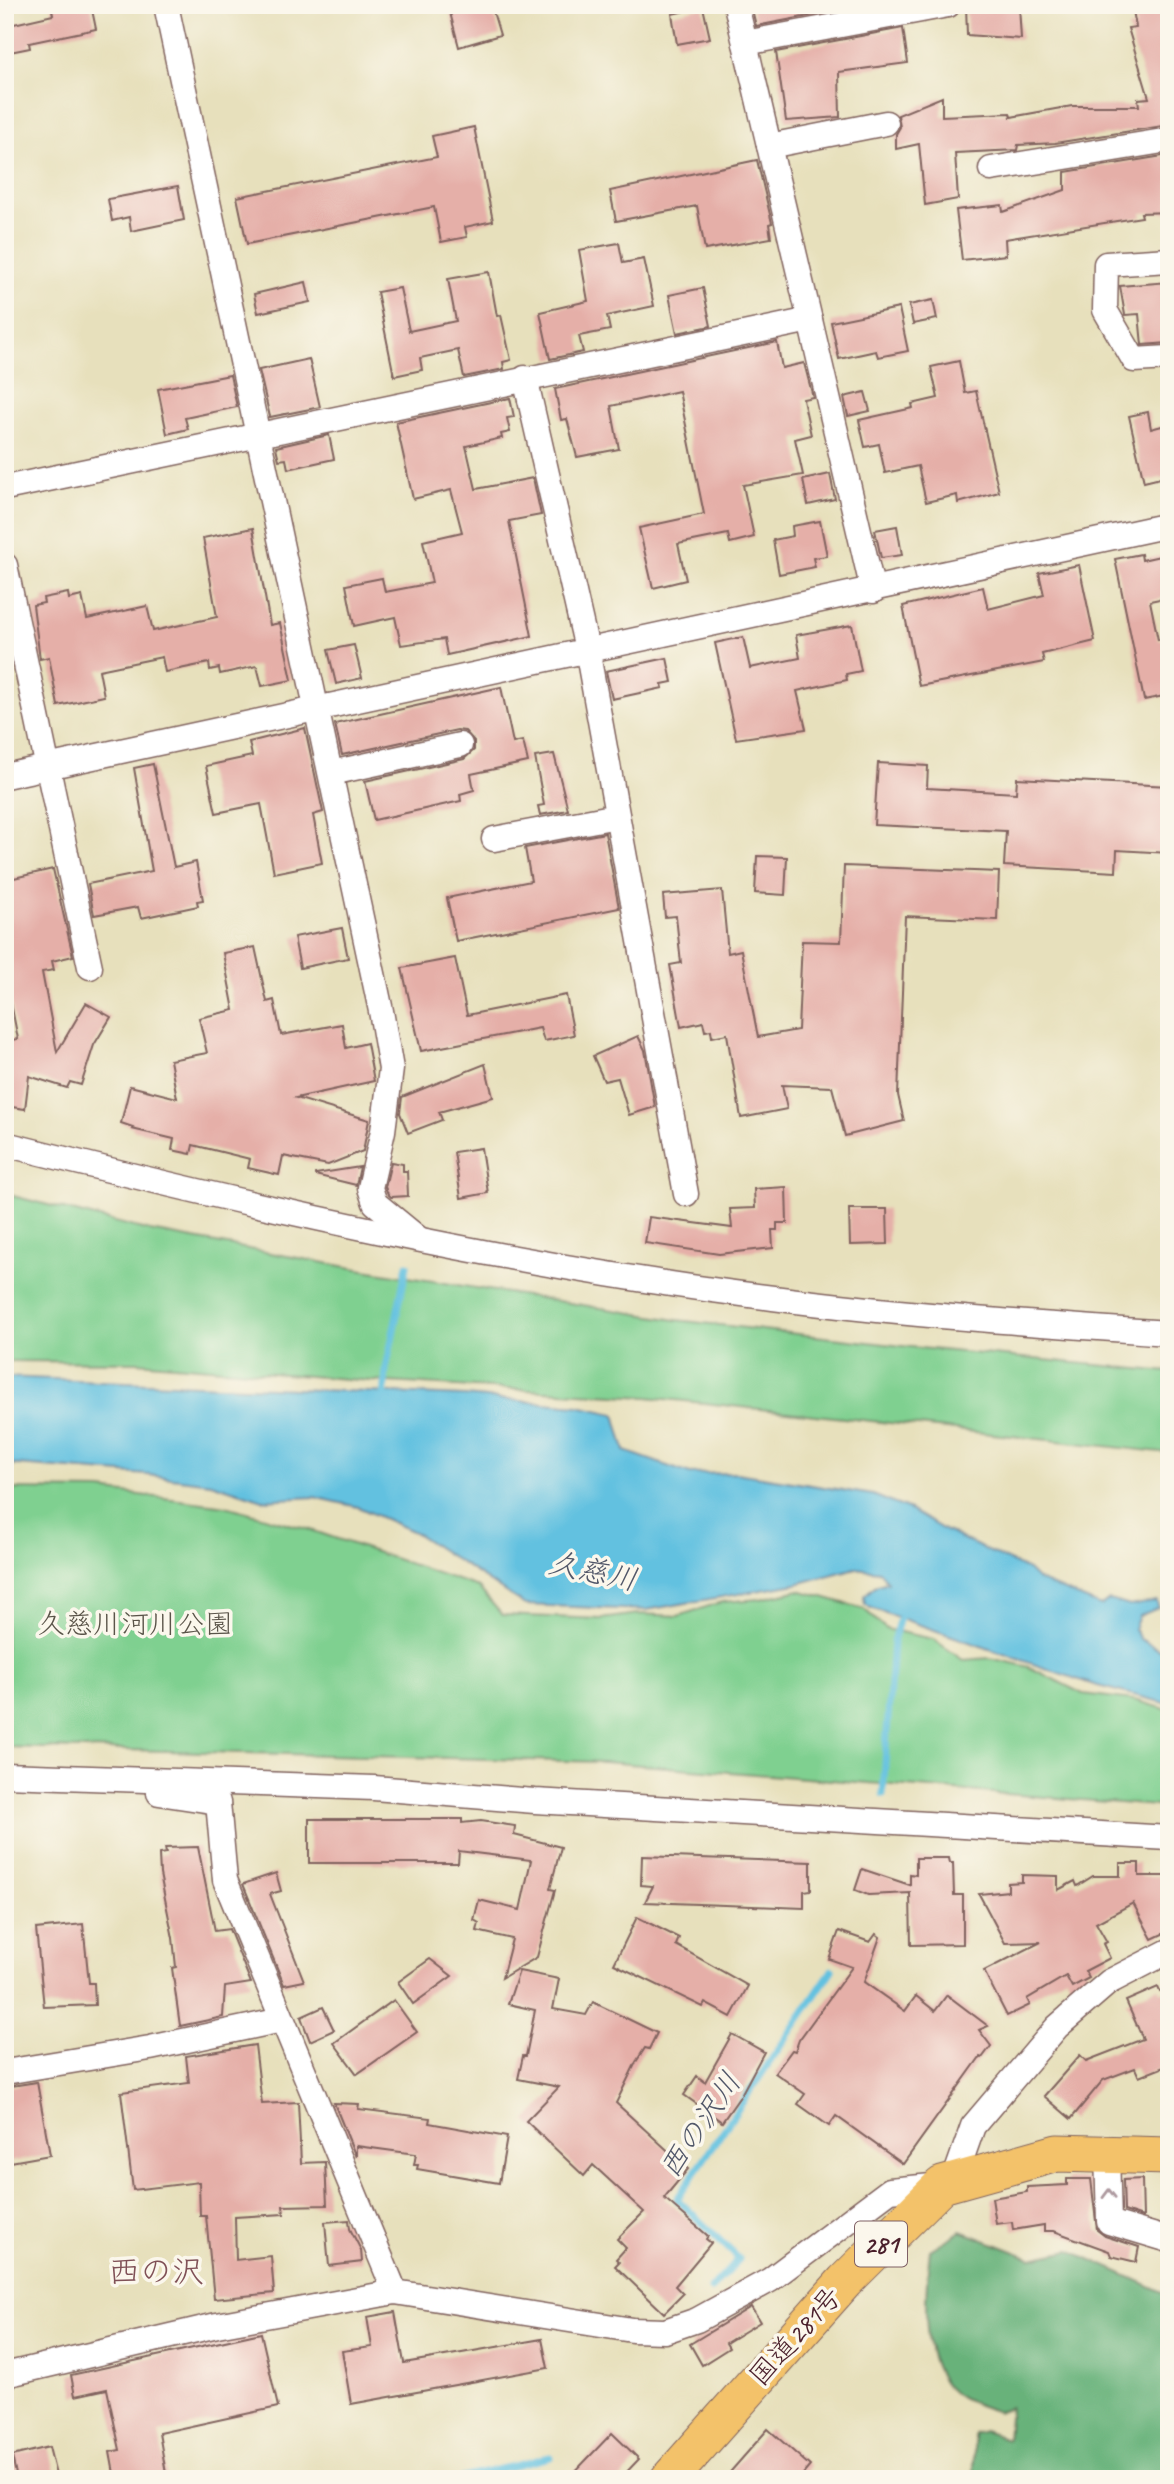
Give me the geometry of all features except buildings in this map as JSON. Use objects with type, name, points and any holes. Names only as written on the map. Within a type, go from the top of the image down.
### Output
[{"type":"highway","points":[[948,2183],[1057,2153],[1169,2156]]},
{"type":"highway","name":"国道281号","points":[[669,2479],[845,2281],[948,2183]]},
{"type":"street","points":[[166,5],[331,773],[391,1069],[383,1130],[370,1188],[374,1203],[418,1239]]},
{"type":"street","points":[[736,5],[873,591]]},
{"type":"street","points":[[745,43],[948,5]]},
{"type":"street","points":[[769,146],[886,123]]},
{"type":"street","points":[[991,169],[1169,140]]},
{"type":"street","points":[[1169,260],[1106,264],[1105,310],[1134,360],[1169,358]]},
{"type":"street","points":[[5,488],[256,433],[810,320]]},
{"type":"street","points":[[524,378],[587,649],[686,1194]]},
{"type":"street","points":[[5,776],[587,649],[873,591],[1169,525]]},
{"type":"street","points":[[5,565],[90,967]]},
{"type":"street","points":[[331,773],[460,745]]},
{"type":"street","points":[[494,839],[617,816]]},
{"type":"street","points":[[5,1144],[328,1221],[628,1277],[772,1298],[974,1320],[1169,1333]]},
{"type":"street","points":[[5,1775],[374,1788],[535,1801],[1169,1838]]},
{"type":"street","points":[[74,1779],[218,1802],[225,1880],[396,2292]]},
{"type":"street","points":[[5,2375],[218,2325],[396,2292],[632,2330],[665,2331],[697,2320],[770,2280],[890,2190],[948,2183],[973,2126],[1058,2026],[1110,1982],[1169,1951]]},
{"type":"street","points":[[5,2072],[150,2048],[282,2020]]},
{"type":"street","points":[[1107,2153],[1109,2222],[1169,2239]]},
{"type":"green space","points":[[5,1194],[150,1231],[364,1270],[676,1320],[920,1348],[1169,1372],[1169,1453],[647,1397],[371,1381],[137,1362],[5,1361]]},
{"type":"green space","name":"久慈川河川公園","points":[[5,1489],[101,1490],[226,1506],[314,1531],[478,1587],[502,1615],[601,1619],[638,1614],[678,1616],[722,1602],[760,1599],[799,1590],[864,1609],[886,1629],[933,1639],[963,1660],[990,1658],[1029,1667],[1083,1694],[1134,1700],[1169,1710],[1169,1807],[604,1762],[5,1747]]},
{"type":"green space","points":[[961,2231],[1031,2258],[1070,2250],[1167,2294],[1169,2291],[1169,2479],[974,2479],[974,2434],[984,2431],[1007,2439],[1010,2407],[997,2412],[961,2398],[947,2386],[937,2371],[931,2352],[926,2309],[930,2250]]},
{"type":"water","name":"久慈川","points":[[5,1377],[464,1396],[578,1406],[615,1414],[625,1451],[690,1474],[736,1473],[873,1495],[910,1510],[946,1531],[1028,1570],[1038,1580],[1101,1606],[1109,1600],[1130,1606],[1157,1601],[1158,1608],[1139,1616],[1134,1629],[1140,1639],[1169,1655],[1169,1704],[1094,1685],[871,1608],[865,1604],[864,1596],[875,1586],[888,1582],[879,1571],[856,1568],[796,1584],[646,1610],[525,1605],[414,1532],[358,1507],[314,1497],[263,1500],[211,1483],[148,1475],[5,1464]]},
{"type":"waterway","points":[[384,1402],[386,1369],[407,1265]]},
{"type":"waterway","name":"西の沢川","points":[[883,1794],[893,1641],[902,1611]]},
{"type":"waterway","name":"西の沢川","points":[[711,2289],[739,2259],[677,2199],[832,1970]]},
{"type":"waterway","name":"西の沢川","points":[[459,2479],[550,2457]]},
{"type":"district","name":"西の沢","points":[[156,2271]]}]
